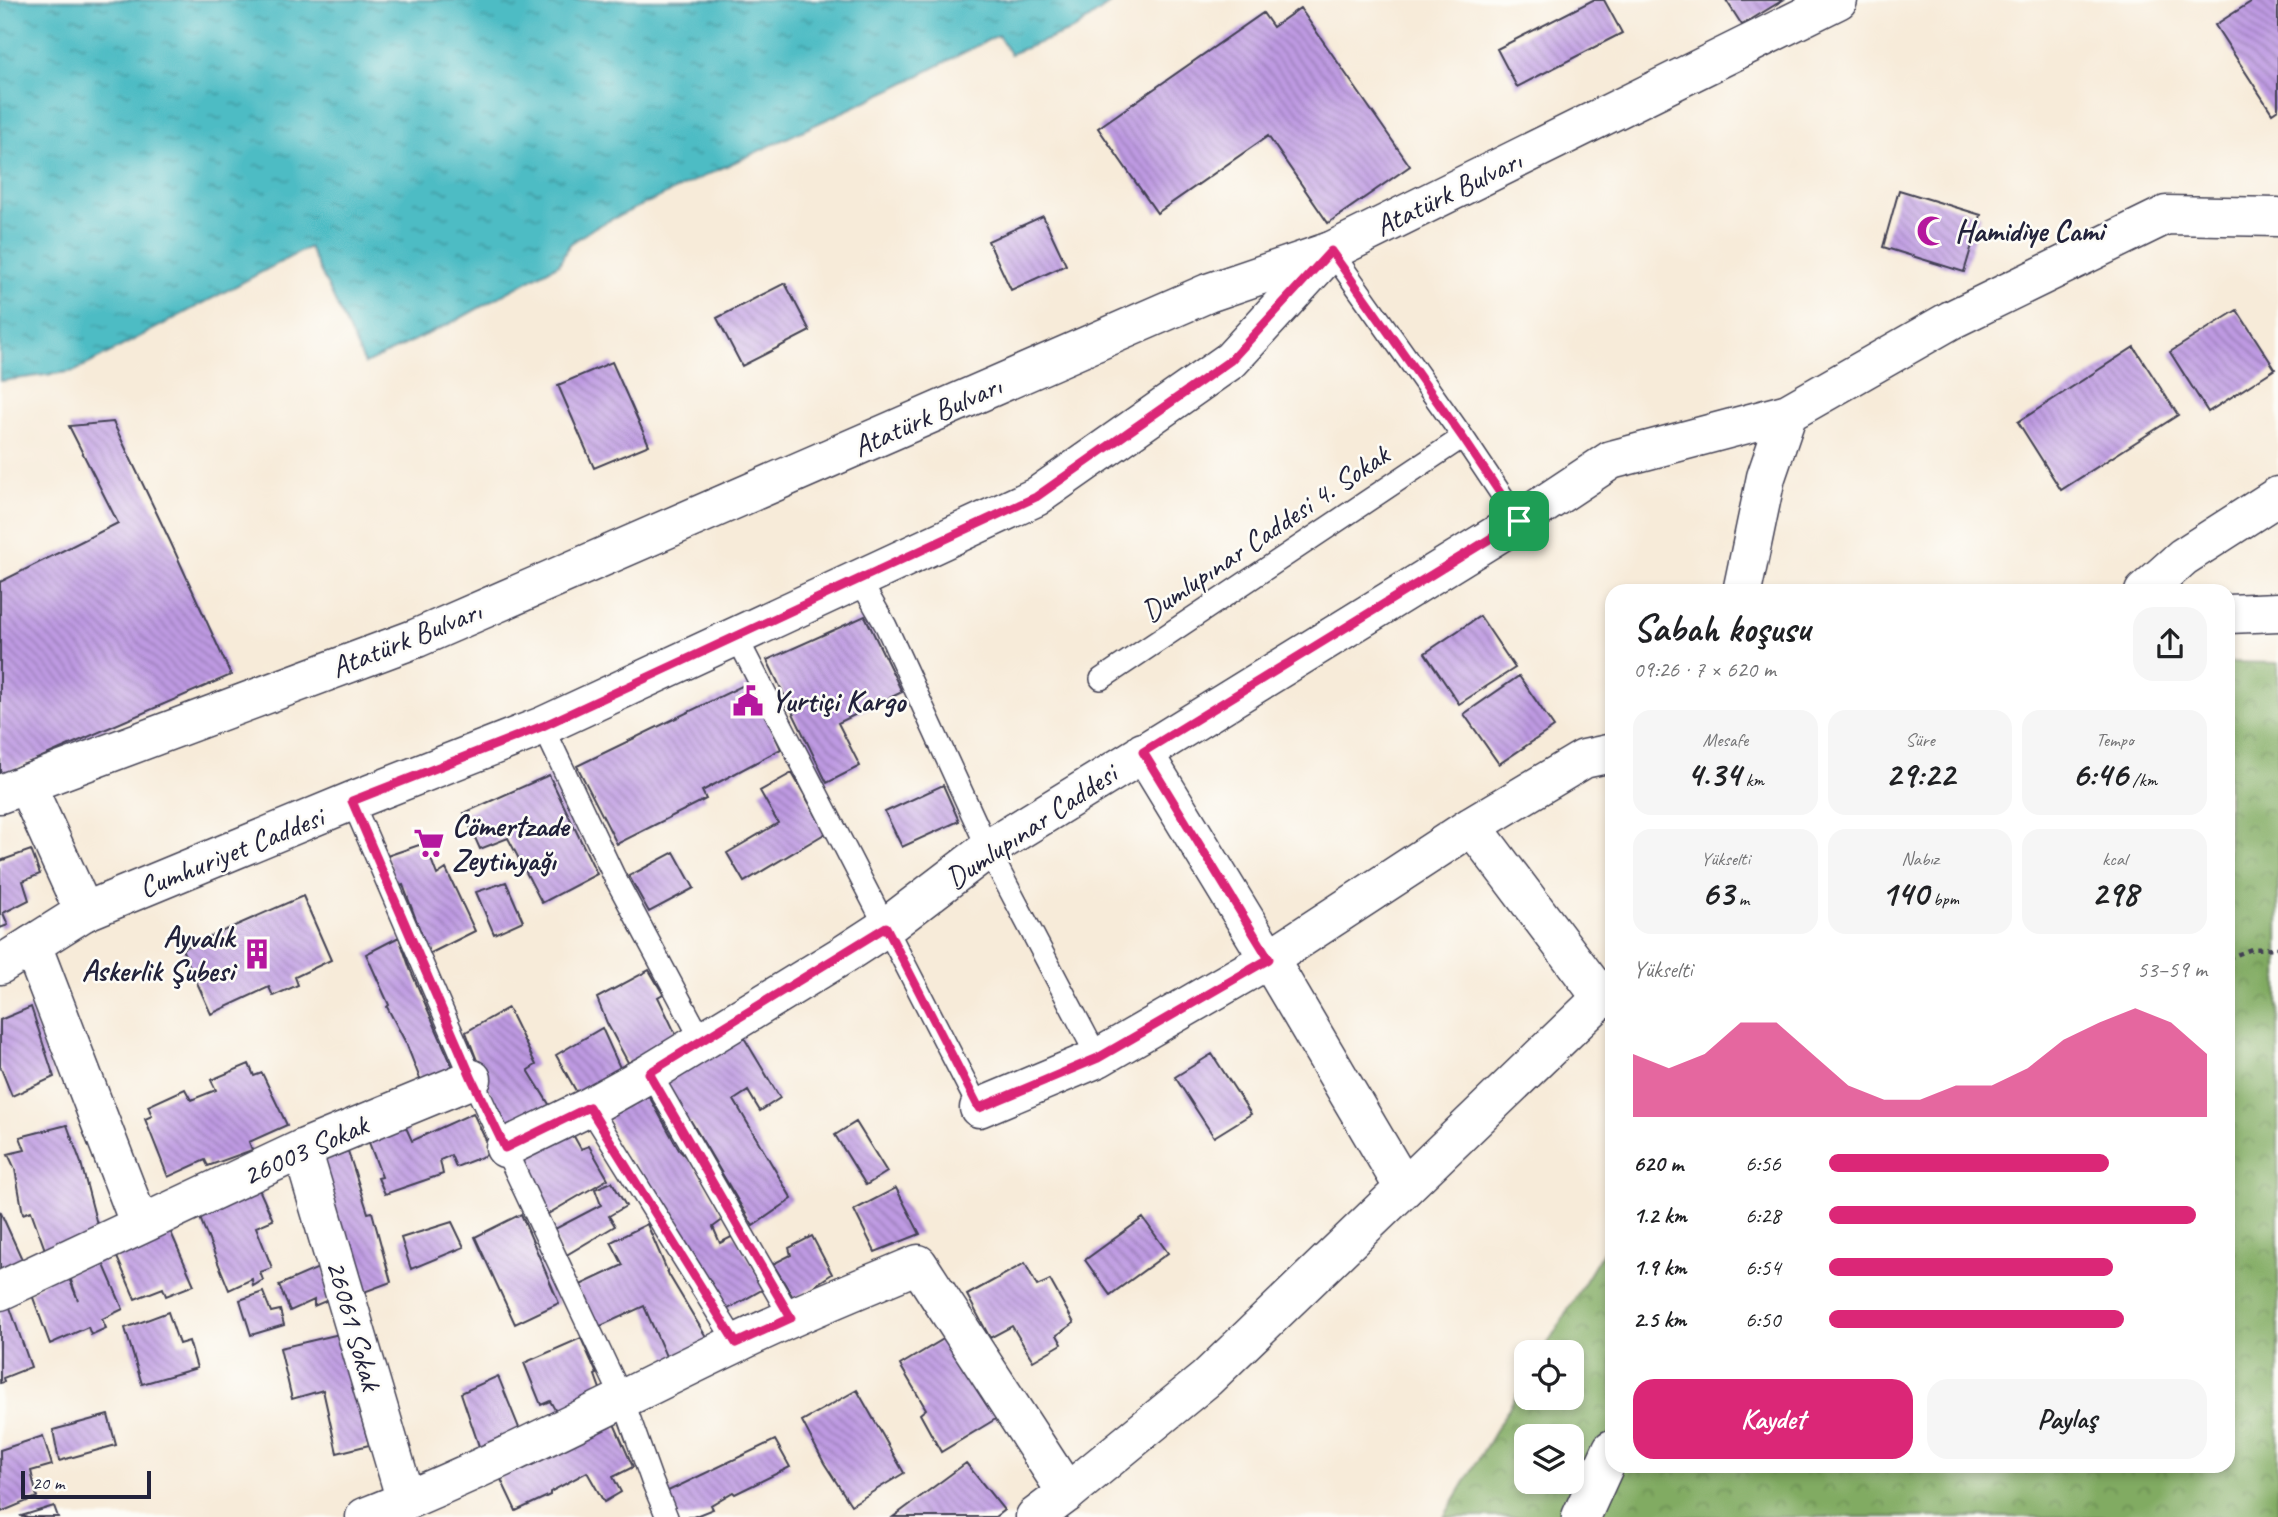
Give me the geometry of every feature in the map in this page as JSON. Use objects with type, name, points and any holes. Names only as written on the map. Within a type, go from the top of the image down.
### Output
[{"type":"street","name":"Atatürk Bulvarı","points":[[13,789],[417,638],[1208,293],[1331,251],[1838,0]]},
{"type":"street","name":"Dumlupınar Caddesi","points":[[505,1148],[589,1107],[649,1073],[886,927],[988,849],[1519,521],[1611,460],[1788,413],[1951,320],[2165,215],[2278,217]]},
{"type":"street","name":"Cumhuriyet Caddesi","points":[[0,965],[84,912],[352,801],[543,726],[1036,497],[1231,360],[1331,251]]},
{"type":"street","points":[[1744,584],[1766,477],[1788,413]]},
{"type":"street","points":[[2153,584],[2183,556],[2278,496]]},
{"type":"street","points":[[2235,614],[2278,612]]},
{"type":"street","points":[[1143,752],[1404,1188]]},
{"type":"street","points":[[979,1108],[1098,1058],[1269,959],[1472,826],[1584,759],[1605,754]]},
{"type":"street","points":[[13,789],[84,912]]},
{"type":"street","points":[[1472,826],[1605,992]]},
{"type":"street","points":[[32,945],[140,1225]]},
{"type":"street","points":[[1035,1517],[1206,1379],[1605,994]]},
{"type":"street","name":"26003 Sokak","points":[[0,1291],[302,1149],[472,1079]]},
{"type":"street","name":"26061 Sokak","points":[[302,1149],[406,1501]]},
{"type":"street","points":[[365,1517],[406,1501],[623,1400],[736,1343],[918,1264],[1067,1493]]},
{"type":"street","points":[[1581,1517],[1605,1464]]},
{"type":"lane","points":[[1331,251],[1519,521]]},
{"type":"lane","name":"Dumlupınar Caddesi 4. Sokak","points":[[1101,679],[1463,438]]},
{"type":"lane","points":[[859,579],[886,626],[988,849],[1098,1058]]},
{"type":"lane","points":[[736,636],[979,1108]]},
{"type":"lane","points":[[543,726],[614,876],[702,1041]]},
{"type":"lane","points":[[352,801],[472,1079],[623,1400],[667,1517]]},
{"type":"lane","points":[[649,1073],[791,1318]]},
{"type":"lane","points":[[589,1107],[736,1343]]},
{"type":"path","points":[[2235,955],[2252,948],[2278,948]]},
{"type":"green space","points":[[2235,662],[2278,663],[2278,1517],[1444,1517],[1514,1399],[1514,1410],[1584,1410],[1584,1340],[1550,1340],[1605,1249],[1605,1473],[2235,1473]]},
{"type":"water","points":[[0,0],[1115,0],[1075,29],[1010,54],[998,35],[892,89],[595,227],[570,244],[559,264],[457,320],[365,364],[309,247],[75,371],[0,381]]},
{"type":"building","points":[[1593,0],[1604,0],[1622,33],[1517,87],[1497,49]]},
{"type":"building","points":[[1726,0],[1783,0],[1742,25]]},
{"type":"building","points":[[2254,0],[2278,0],[2278,109],[2272,113],[2215,25]]},
{"type":"building","points":[[1300,8],[1410,166],[1328,223],[1268,136],[1157,213],[1098,128],[1263,13],[1273,27]]},
{"type":"building","name":"Hamidiye Cami","points":[[1899,190],[1981,215],[1964,272],[1883,247]]},
{"type":"building","points":[[1043,216],[1066,265],[1011,290],[988,241]]},
{"type":"building","points":[[785,283],[810,331],[742,366],[717,318]]},
{"type":"building","points":[[2237,310],[2275,369],[2208,412],[2170,352]]},
{"type":"building","points":[[2134,347],[2178,415],[2061,490],[2018,422]]},
{"type":"building","points":[[612,362],[649,445],[594,468],[558,385]]},
{"type":"building","points":[[113,422],[231,675],[0,775],[0,582],[118,523],[69,426]]},
{"type":"building","points":[[865,616],[902,692],[838,723],[860,766],[827,783],[767,660]]},
{"type":"building","points":[[1480,616],[1515,668],[1459,704],[1425,653]]},
{"type":"building","points":[[1519,676],[1554,727],[1499,764],[1464,714]]},
{"type":"building","points":[[750,682],[781,749],[702,791],[706,799],[617,844],[577,766]]},
{"type":"building","points":[[792,773],[826,833],[744,882],[727,853],[778,823],[760,791]]},
{"type":"building","points":[[549,775],[597,874],[542,903],[508,838],[480,849],[464,813]]},
{"type":"building","points":[[943,785],[959,821],[902,847],[885,812]]},
{"type":"building","points":[[425,843],[437,875],[446,869],[475,931],[429,954],[403,885],[397,887],[387,856]]},
{"type":"building","points":[[31,850],[40,874],[23,881],[29,900],[3,913],[8,925],[0,928],[0,861]]},
{"type":"building","points":[[674,852],[694,888],[649,912],[629,876]]},
{"type":"building","points":[[506,882],[523,921],[494,934],[476,892]]},
{"type":"building","name":"Ayvalık Askerlik Şubesi","points":[[303,896],[331,960],[295,977],[298,985],[273,996],[269,987],[211,1014],[182,949]]},
{"type":"building","points":[[399,937],[454,1070],[422,1084],[366,954]]},
{"type":"building","points":[[649,970],[663,994],[658,997],[680,1043],[632,1070],[597,998]]},
{"type":"building","points":[[31,1007],[54,1077],[12,1096],[0,1066],[0,1020]]},
{"type":"building","points":[[508,1008],[536,1065],[528,1070],[555,1114],[513,1140],[490,1094],[466,1032]]},
{"type":"building","points":[[602,1028],[622,1072],[580,1098],[556,1055]]},
{"type":"building","points":[[740,1031],[780,1098],[760,1111],[748,1091],[734,1100],[792,1199],[753,1226],[691,1121],[687,1125],[660,1083]]},
{"type":"building","points":[[1212,1054],[1251,1114],[1214,1137],[1175,1077]]},
{"type":"building","points":[[249,1064],[254,1076],[262,1073],[287,1125],[249,1142],[252,1150],[208,1166],[205,1160],[168,1177],[145,1119],[152,1116],[148,1106],[185,1089],[191,1100],[216,1090],[211,1080]]},
{"type":"building","points":[[646,1091],[679,1150],[688,1156],[724,1219],[713,1227],[720,1243],[735,1235],[765,1288],[721,1313],[608,1117]]},
{"type":"building","points":[[473,1113],[492,1153],[456,1167],[451,1155],[440,1160],[443,1174],[385,1194],[378,1178],[382,1177],[367,1137],[404,1123],[412,1141]]},
{"type":"building","points":[[856,1122],[887,1172],[866,1185],[835,1135]]},
{"type":"building","points":[[67,1125],[81,1163],[99,1232],[48,1258],[31,1211],[23,1214],[15,1169],[8,1154],[25,1150],[20,1137]]},
{"type":"building","points":[[571,1131],[581,1149],[589,1146],[608,1179],[541,1218],[518,1161]]},
{"type":"building","points":[[348,1151],[368,1213],[372,1212],[391,1282],[356,1295],[314,1164]]},
{"type":"building","points":[[612,1182],[626,1206],[609,1216],[615,1226],[563,1257],[553,1230],[601,1205],[595,1189]]},
{"type":"building","points":[[258,1187],[273,1220],[256,1227],[272,1268],[260,1272],[263,1280],[253,1286],[252,1279],[229,1290],[198,1213]]},
{"type":"building","points":[[896,1188],[920,1234],[875,1252],[854,1210]]},
{"type":"building","points":[[0,1211],[26,1268],[0,1277]]},
{"type":"building","points":[[521,1214],[559,1303],[515,1324],[475,1237]]},
{"type":"building","points":[[1143,1218],[1168,1253],[1110,1295],[1085,1260]]},
{"type":"building","points":[[166,1221],[194,1285],[166,1296],[163,1288],[135,1299],[113,1248]]},
{"type":"building","points":[[452,1222],[464,1247],[411,1269],[401,1238]]},
{"type":"building","points":[[647,1224],[669,1275],[714,1350],[672,1370],[644,1306],[594,1329],[576,1287],[623,1265],[611,1242]]},
{"type":"building","points":[[812,1236],[832,1274],[794,1299],[773,1264],[791,1255],[789,1248]]},
{"type":"building","points":[[101,1258],[123,1309],[102,1319],[106,1328],[91,1335],[88,1327],[50,1344],[31,1292],[64,1266],[78,1300],[68,1272]]},
{"type":"building","points":[[1025,1263],[1037,1286],[1050,1280],[1074,1323],[1057,1335],[1062,1344],[1033,1361],[1012,1326],[990,1338],[967,1295]]},
{"type":"building","points":[[323,1266],[333,1298],[314,1306],[314,1300],[290,1311],[279,1285]]},
{"type":"building","points":[[263,1292],[271,1312],[280,1310],[284,1325],[251,1335],[240,1300]]},
{"type":"building","points":[[7,1299],[31,1367],[3,1378],[4,1382],[0,1383],[0,1303]]},
{"type":"building","points":[[168,1312],[179,1344],[189,1341],[197,1368],[142,1384],[125,1328]]},
{"type":"building","points":[[348,1332],[351,1379],[369,1445],[337,1453],[323,1390],[292,1399],[280,1348]]},
{"type":"building","points":[[952,1334],[999,1417],[941,1452],[920,1414],[926,1409],[900,1365]]},
{"type":"building","points":[[581,1338],[597,1374],[595,1375],[604,1400],[559,1417],[550,1401],[541,1405],[524,1363]]},
{"type":"building","points":[[498,1376],[521,1433],[481,1452],[461,1393]]},
{"type":"building","points":[[857,1390],[904,1473],[851,1505],[824,1463],[802,1421]]},
{"type":"building","points":[[108,1415],[116,1445],[59,1461],[53,1430]]},
{"type":"building","points":[[612,1419],[633,1467],[613,1477],[621,1492],[604,1502],[587,1472],[550,1492],[550,1495],[516,1511],[497,1471]]},
{"type":"building","points":[[43,1436],[52,1465],[31,1471],[37,1497],[1,1512],[0,1450]]},
{"type":"building","points":[[775,1440],[790,1467],[735,1494],[733,1492],[711,1505],[713,1509],[693,1517],[678,1517],[666,1492]]},
{"type":"building","points":[[966,1463],[1004,1510],[995,1517],[893,1517]]},
{"type":"building","points":[[54,1506],[58,1517],[21,1516]]},
{"type":"place","name":"Hamidiye Cami","points":[[1932,231]]},
{"type":"place","name":"Yurtiçi Kargo","points":[[748,701]]},
{"type":"place","name":"Cömertzade Zeytinyağı","points":[[429,843]]},
{"type":"place","name":"Ayvalık Askerlik Şubesi","points":[[257,954]]},
{"type":"route","points":[[1331,251],[1519,521],[1143,752],[1269,959],[1098,1058],[979,1108],[886,927],[649,1073],[791,1318],[736,1343],[589,1107],[505,1148],[472,1079],[352,801],[543,726],[1036,497],[1231,360],[1331,251]]}]
